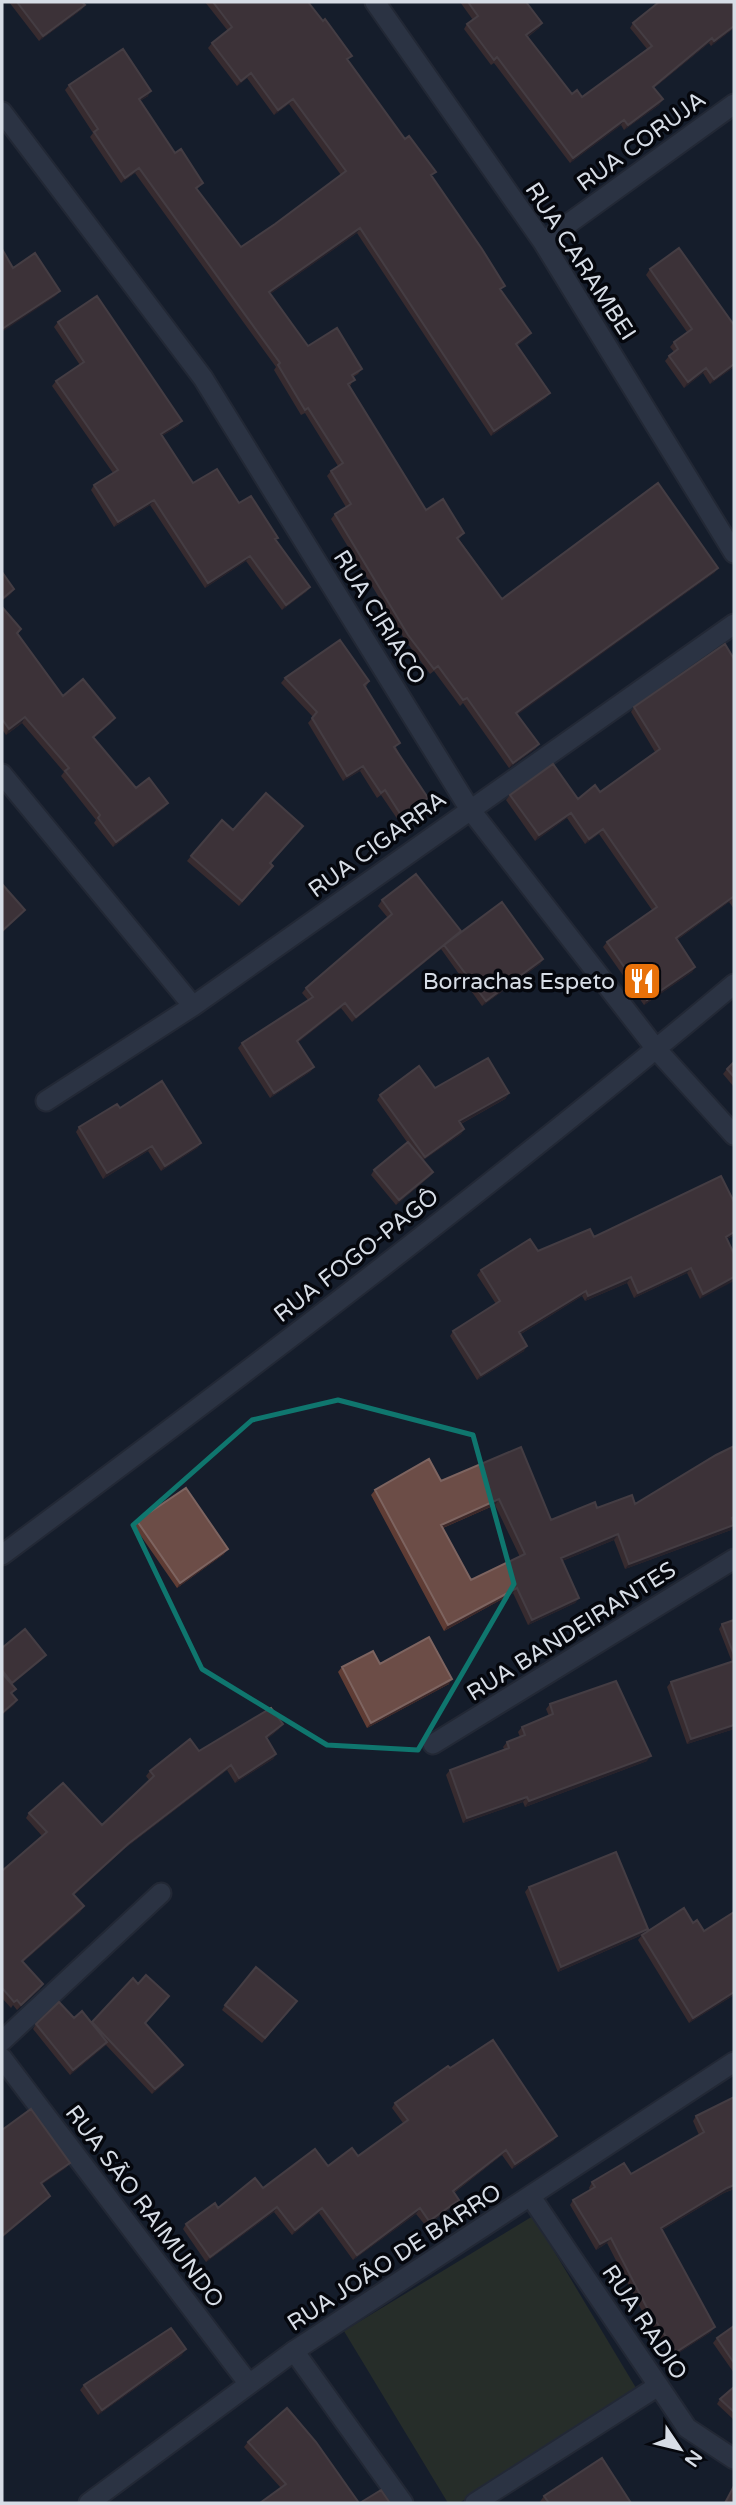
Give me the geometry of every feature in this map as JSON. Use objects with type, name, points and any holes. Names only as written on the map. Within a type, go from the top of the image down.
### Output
[{"type":"street","name":"RUA CARAMBEI","points":[[375,2],[543,242],[734,553]]},
{"type":"street","name":"RUA CORUJA","points":[[543,242],[734,104]]},
{"type":"street","name":"RUA CIRIACO","points":[[2,112],[203,378],[469,808],[657,1050],[734,1135]]},
{"type":"street","name":"RUA CIGARRA","points":[[46,1101],[193,1006],[469,808],[734,624]]},
{"type":"street","points":[[2,774],[193,1006]]},
{"type":"street","name":"RUA FOGO-PAGÔ","points":[[2,1555],[236,1381],[657,1050],[734,985]]},
{"type":"street","name":"RUA BANDEIRANTES","points":[[433,1744],[734,1559]]},
{"type":"street","points":[[2,2041],[161,1893]]},
{"type":"street","name":"RUA SÃO RAIMUNDO","points":[[2,2058],[249,2384]]},
{"type":"street","name":"RUA JOÃO DE BARRO","points":[[89,2503],[294,2351],[734,2062]]},
{"type":"street","name":"RUA RADIO","points":[[531,2197],[687,2428],[713,2449],[734,2459]]},
{"type":"street","points":[[294,2351],[403,2503]]},
{"type":"street","points":[[475,2503],[658,2386]]},
{"type":"highlighted area","points":[[338,1400],[473,1435],[514,1584],[418,1750],[327,1745],[202,1669],[133,1525],[252,1420]]},
{"type":"green space","points":[[533,2216],[639,2393],[459,2503],[448,2503],[344,2331]]},
{"type":"building","points":[[17,2],[82,2],[85,5],[43,36]]},
{"type":"building","points":[[213,2],[308,2],[323,21],[325,19],[352,56],[347,59],[405,139],[409,136],[436,172],[431,175],[482,249],[505,286],[500,289],[531,333],[516,344],[550,393],[494,431],[360,228],[269,292],[308,346],[337,328],[362,369],[352,375],[355,380],[348,384],[426,510],[443,499],[464,533],[457,538],[502,599],[658,483],[718,568],[516,713],[539,744],[513,763],[467,698],[463,700],[438,666],[434,669],[408,635],[335,514],[351,504],[331,471],[343,463],[308,408],[305,410],[278,365],[280,363],[139,168],[125,178],[94,132],[98,129],[69,85],[123,49],[151,91],[139,99],[175,153],[181,149],[203,183],[196,188],[241,247],[346,171],[293,99],[278,110],[251,73],[241,81],[212,43],[232,27]]},
{"type":"building","points":[[468,2],[526,2],[542,23],[526,35],[572,94],[577,90],[582,97],[652,46],[633,23],[659,2],[734,2],[734,26],[714,41],[712,38],[653,87],[663,99],[628,125],[624,120],[573,158],[497,57],[494,60],[467,24],[478,16]]},
{"type":"building","points":[[679,248],[734,325],[734,364],[714,379],[706,368],[688,382],[669,356],[678,349],[674,342],[692,329],[650,269]]},
{"type":"building","points":[[2,249],[13,268],[35,253],[60,291],[2,329]]},
{"type":"building","points":[[97,296],[182,421],[161,434],[193,483],[217,469],[239,503],[251,496],[278,538],[275,539],[310,587],[286,605],[250,556],[208,583],[154,500],[118,522],[94,485],[118,470],[56,381],[84,362],[58,322]]},
{"type":"building","points":[[2,572],[14,589],[2,599]]},
{"type":"building","points":[[2,607],[21,629],[17,633],[63,696],[83,679],[115,718],[93,737],[136,788],[149,778],[168,803],[116,842],[98,818],[100,815],[65,771],[69,768],[25,717],[9,729],[2,719]]},
{"type":"building","points":[[340,640],[369,681],[364,685],[400,743],[394,747],[428,798],[401,815],[385,790],[381,793],[363,766],[347,776],[312,718],[317,712],[285,678]]},
{"type":"building","points":[[725,644],[734,659],[734,899],[733,897],[676,938],[695,967],[647,1000],[607,942],[657,907],[603,829],[589,839],[571,813],[539,835],[510,795],[553,764],[578,799],[595,785],[600,792],[660,749],[634,707]]},
{"type":"building","points":[[266,793],[303,826],[270,863],[273,866],[242,901],[191,856],[222,820],[233,830]]},
{"type":"building","points":[[416,874],[461,931],[356,1017],[345,1003],[297,1041],[314,1067],[274,1093],[242,1043],[313,997],[306,988],[392,914],[382,900]]},
{"type":"building","points":[[2,884],[25,910],[2,931]]},
{"type":"building","points":[[502,902],[543,959],[486,1001],[444,945]]},
{"type":"building","points":[[488,1058],[509,1093],[459,1121],[464,1129],[425,1157],[380,1095],[419,1066],[435,1088]]},
{"type":"building","points":[[734,1062],[734,1077],[727,1069]]},
{"type":"building","points":[[162,1081],[201,1143],[165,1166],[152,1146],[107,1173],[79,1127],[117,1104],[120,1108]]},
{"type":"building","points":[[408,1142],[433,1172],[399,1200],[374,1170]]},
{"type":"building","points":[[721,1176],[734,1202],[734,1232],[726,1237],[734,1254],[734,1277],[703,1294],[691,1268],[638,1293],[631,1277],[588,1296],[586,1291],[519,1332],[527,1346],[481,1375],[453,1331],[500,1301],[481,1270],[530,1239],[538,1251],[590,1229],[594,1237]]},
{"type":"building","points":[[734,1446],[734,1525],[629,1564],[618,1534],[561,1558],[579,1598],[532,1620],[517,1588],[448,1625],[375,1490],[429,1459],[441,1481],[521,1447],[551,1520],[595,1502],[597,1508],[632,1495],[635,1504]],"holes":[[[499,1499],[525,1554],[471,1580],[441,1525]]]},
{"type":"building","points":[[186,1488],[228,1549],[180,1583],[137,1521]]},
{"type":"building","points":[[734,1620],[734,1655],[722,1624]]},
{"type":"building","points":[[25,1629],[46,1655],[12,1683],[2,1670],[2,1648]]},
{"type":"building","points":[[429,1637],[452,1679],[371,1723],[342,1667],[373,1651],[380,1664]]},
{"type":"building","points":[[734,1661],[734,1725],[691,1739],[671,1682]]},
{"type":"building","points":[[2,1673],[16,1689],[11,1693],[17,1700],[2,1713]]},
{"type":"building","points":[[616,1681],[651,1756],[529,1801],[527,1797],[467,1818],[450,1770],[509,1748],[507,1742],[525,1735],[522,1727],[553,1714],[550,1704]]},
{"type":"building","points":[[271,1708],[283,1724],[266,1737],[276,1754],[239,1778],[231,1765],[128,1844],[73,1894],[84,1906],[22,1961],[43,1984],[21,2005],[17,2000],[14,2002],[2,1988],[2,1871],[47,1832],[29,1813],[63,1783],[102,1825],[154,1776],[150,1771],[190,1739],[199,1751]]},
{"type":"building","points":[[616,1852],[648,1929],[561,1967],[529,1887]]},
{"type":"building","points":[[684,1908],[693,1923],[697,1920],[704,1931],[734,1912],[734,1992],[693,2018],[642,1935]]},
{"type":"building","points":[[256,1967],[297,2001],[265,2038],[225,2005]]},
{"type":"building","points":[[146,1975],[169,1996],[145,2023],[183,2065],[155,2089],[92,2022],[133,1978],[138,1984]]},
{"type":"building","points":[[59,2002],[74,2018],[82,2011],[107,2042],[73,2070],[36,2024]]},
{"type":"building","points":[[493,2040],[557,2136],[515,2164],[506,2150],[453,2191],[459,2200],[429,2221],[420,2208],[357,2255],[322,2208],[295,2230],[277,2207],[210,2257],[186,2224],[215,2203],[218,2208],[255,2178],[263,2188],[315,2149],[328,2166],[352,2148],[358,2156],[408,2120],[395,2103],[448,2066],[450,2068]]},
{"type":"building","points":[[734,2097],[734,2185],[661,2228],[715,2327],[676,2352],[646,2306],[611,2238],[600,2244],[573,2200],[595,2187],[592,2182],[624,2163],[631,2174],[704,2132],[696,2116]]},
{"type":"building","points":[[31,2109],[70,2163],[41,2183],[50,2196],[2,2236],[2,2130]]},
{"type":"building","points":[[734,2326],[734,2363],[717,2338]]},
{"type":"building","points":[[171,2328],[186,2349],[102,2410],[84,2385]]},
{"type":"building","points":[[734,2387],[734,2412],[720,2399]]},
{"type":"building","points":[[287,2408],[316,2442],[359,2503],[260,2503],[286,2484],[248,2442]]},
{"type":"building","points":[[602,2458],[631,2503],[549,2503],[544,2496]]},
{"type":"building","points":[[734,2486],[734,2503],[725,2503]]},
{"type":"building","points":[[381,2490],[390,2503],[360,2503]]},
{"type":"place","name":"Borrachas Espeto","points":[[642,981]]}]
